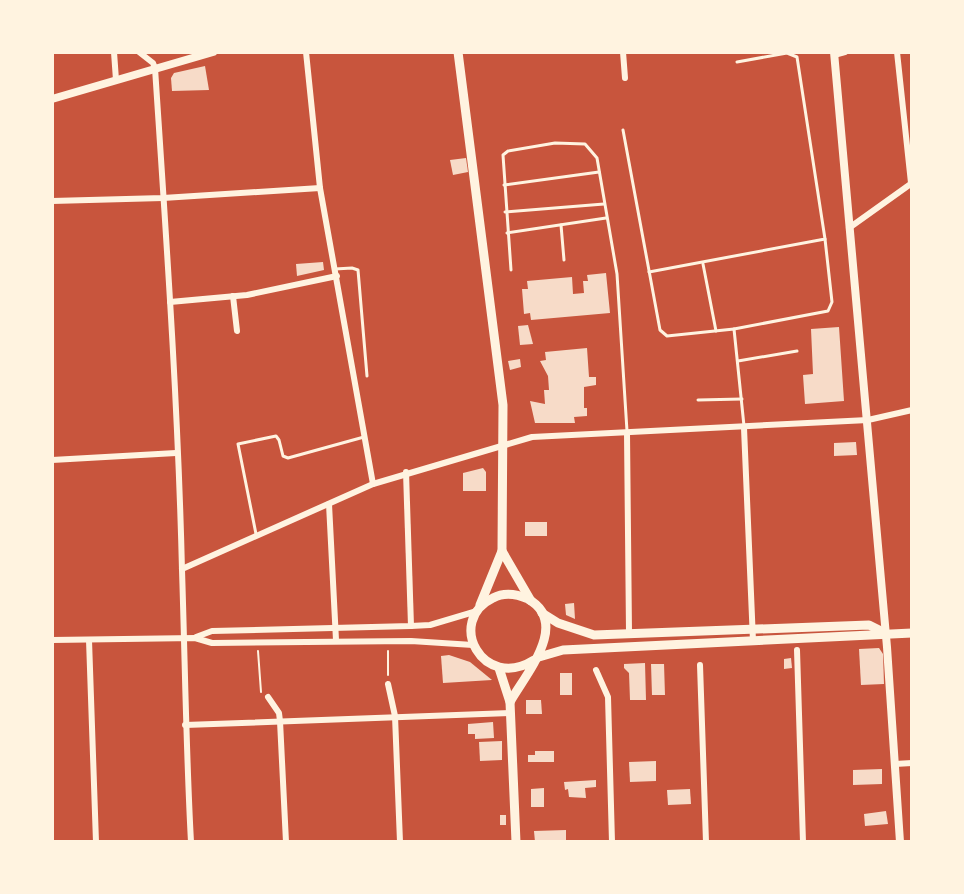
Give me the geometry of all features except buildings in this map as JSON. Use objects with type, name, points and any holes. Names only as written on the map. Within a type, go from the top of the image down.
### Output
[{"type":"main road","points":[[458,52],[502,405],[502,551],[472,622],[473,645],[488,663],[499,668],[523,666],[536,658],[563,650],[912,633]]},
{"type":"main road","points":[[502,551],[531,601],[542,613],[558,623],[585,633],[869,625],[885,633]]},
{"type":"main road","points":[[479,608],[495,596],[507,594],[531,601]]},
{"type":"main road","points":[[510,702],[536,658],[547,632],[542,613]]},
{"type":"main road","points":[[499,668],[510,702],[516,842]]},
{"type":"street","points":[[114,52],[116,80]]},
{"type":"street","points":[[140,52],[153,63],[155,68],[170,302],[191,842]]},
{"type":"street","points":[[52,99],[213,52]]},
{"type":"street","points":[[306,52],[320,188],[373,484]]},
{"type":"street","points":[[622,52],[625,78]]},
{"type":"street","points":[[845,52],[834,54],[885,633],[900,842]]},
{"type":"street","points":[[848,228],[911,183],[897,52]]},
{"type":"street","points":[[52,201],[163,198],[320,188]]},
{"type":"street","points":[[170,302],[233,297],[336,272]]},
{"type":"street","points":[[233,297],[237,331]]},
{"type":"street","points":[[182,568],[373,484],[406,472],[540,436],[744,428],[867,420],[912,410]]},
{"type":"street","points":[[744,428],[753,641]]},
{"type":"street","points":[[627,433],[629,632]]},
{"type":"street","points":[[52,460],[176,453]]},
{"type":"street","points":[[406,472],[411,626]]},
{"type":"street","points":[[329,504],[336,640]]},
{"type":"street","points":[[195,638],[212,631],[430,625],[479,608]]},
{"type":"street","points":[[52,640],[195,638],[212,643],[388,640],[473,645]]},
{"type":"street","points":[[89,640],[96,842]]},
{"type":"street","points":[[797,650],[803,842]]},
{"type":"street","points":[[700,665],[706,842]]},
{"type":"street","points":[[596,670],[608,697],[612,842]]},
{"type":"street","points":[[388,684],[395,716],[400,842]]},
{"type":"street","points":[[268,697],[279,713],[280,721],[286,842]]},
{"type":"street","points":[[185,725],[510,713]]},
{"type":"street","points":[[895,764],[912,763]]},
{"type":"lane","points":[[623,130],[662,335],[734,329],[828,311],[832,302],[825,239],[797,57],[787,53],[737,62]]},
{"type":"lane","points":[[511,270],[502,161],[508,150],[555,143],[585,144],[597,158],[617,274],[627,433]]},
{"type":"lane","points":[[504,185],[599,172]]},
{"type":"lane","points":[[505,212],[604,204]]},
{"type":"lane","points":[[507,233],[607,218]]},
{"type":"lane","points":[[561,225],[564,260]]},
{"type":"lane","points":[[649,272],[703,264],[825,239]]},
{"type":"lane","points":[[703,264],[716,331]]},
{"type":"lane","points":[[336,272],[352,268],[358,270],[367,376]]},
{"type":"lane","points":[[734,329],[744,428]]},
{"type":"lane","points":[[738,361],[797,351]]},
{"type":"lane","points":[[698,400],[742,399]]},
{"type":"lane","points":[[256,534],[238,444],[276,436],[282,456],[288,458],[364,437]]},
{"type":"path","points":[[388,640],[388,684]]},
{"type":"path","points":[[258,642],[260,691],[268,697]]}]
